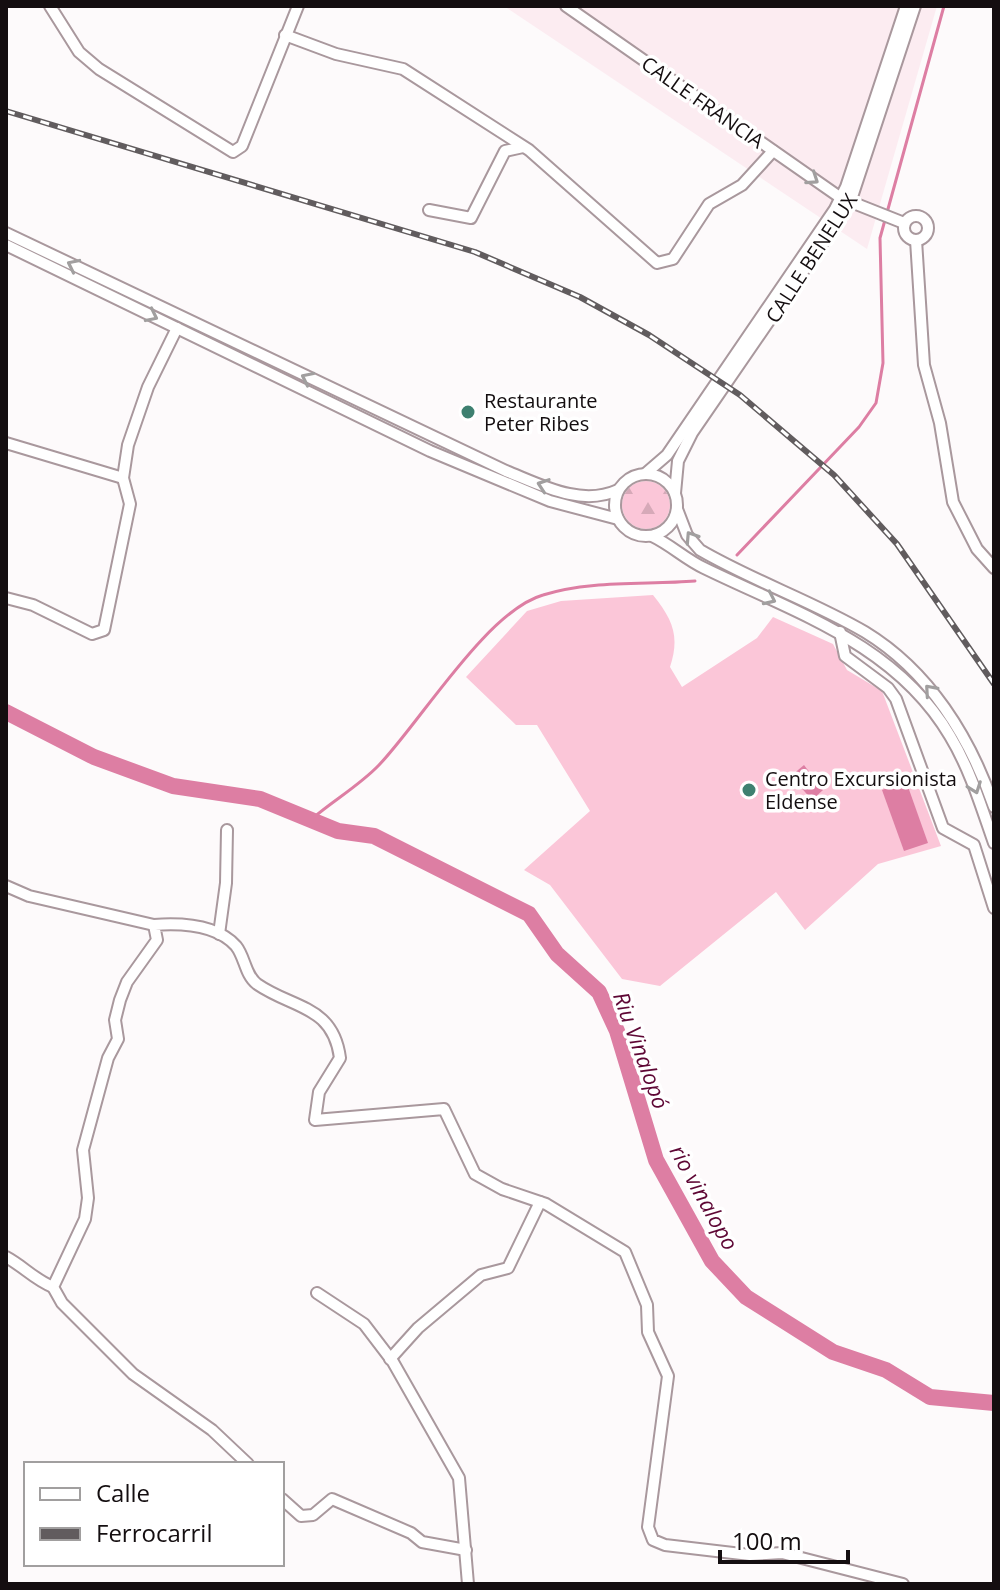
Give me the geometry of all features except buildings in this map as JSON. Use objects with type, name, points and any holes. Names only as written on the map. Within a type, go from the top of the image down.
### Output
[{"type":"street","points":[[50,6],[79,52],[99,69],[233,152],[242,146],[298,6]]},
{"type":"street","name":"CALLE FRANCIA","points":[[566,6],[846,201],[904,223]]},
{"type":"street","name":"CALLE BENELUX","points":[[645,474],[667,455],[846,201],[906,6]]},
{"type":"street","name":"CALLE BENELUX","points":[[675,493],[678,461],[692,433],[846,201],[915,6]]},
{"type":"street","points":[[285,35],[336,54],[403,69],[523,147],[657,263],[664,264],[673,259],[709,204],[742,185],[773,151]]},
{"type":"street","points":[[429,210],[471,218],[497,161],[505,151],[523,147]]},
{"type":"street","points":[[914,215],[928,222],[928,232],[916,240],[905,234],[904,223],[914,215]]},
{"type":"street","points":[[6,233],[506,471],[578,496],[599,497],[618,490],[633,476],[645,474],[660,477],[675,493],[677,509],[687,535],[700,550],[857,628],[905,664],[955,722],[980,767],[994,807]]},
{"type":"street","points":[[916,240],[924,365],[940,423],[953,502],[977,549],[994,568]]},
{"type":"street","points":[[6,245],[489,477],[550,501],[618,519]]},
{"type":"street","points":[[6,598],[33,605],[92,634],[100,634],[104,630],[130,504],[123,478],[128,445],[148,387],[177,328]]},
{"type":"street","points":[[6,443],[123,478]]},
{"type":"street","points":[[618,490],[615,505],[618,519],[629,531],[652,536],[693,562],[840,632],[887,664],[942,723],[972,780],[994,843]]},
{"type":"street","points":[[652,536],[669,526],[677,509]]},
{"type":"street","points":[[840,632],[845,656],[888,688],[896,699],[943,828],[974,845],[994,908]]},
{"type":"street","points":[[219,934],[226,883],[227,830]]},
{"type":"street","points":[[6,886],[29,896],[154,925],[186,924],[219,934],[236,946],[253,981],[324,1019],[338,1041],[340,1058],[319,1092],[315,1120],[444,1109],[475,1174],[502,1189],[540,1202],[625,1252],[647,1305],[648,1332],[668,1376],[648,1527],[653,1540],[665,1545],[750,1555],[782,1553],[903,1584]]},
{"type":"street","points":[[53,1287],[85,1219],[88,1198],[83,1150],[108,1058],[118,1039],[115,1020],[120,1000],[127,982],[157,940],[154,925]]},
{"type":"street","points":[[390,1359],[418,1328],[481,1275],[508,1268],[540,1202]]},
{"type":"street","points":[[6,1257],[23,1265],[39,1282],[53,1287],[62,1303],[133,1374],[212,1430],[246,1462]]},
{"type":"street","points":[[317,1293],[364,1324],[390,1359],[459,1478],[468,1584]]},
{"type":"street","points":[[284,1501],[301,1516],[313,1515],[332,1499],[411,1533],[422,1542],[466,1550]]},
{"type":"shaded area","points":[[504,6],[937,6],[867,249]]},
{"type":"shaded area","points":[[804,765],[823,790],[812,800],[791,776]]},
{"type":"shaded area","points":[[906,781],[928,843],[904,851],[882,790]]},
{"type":"green space","points":[[646,481],[655,482],[663,488],[669,496],[669,514],[663,522],[655,528],[646,529],[637,528],[629,522],[623,514],[622,505],[623,496],[629,488],[637,482]]},
{"type":"green space","name":"Centro Excursionista Eldense","points":[[653,595],[666,612],[673,629],[670,667],[682,687],[757,638],[773,617],[833,644],[847,670],[882,691],[941,846],[878,864],[805,930],[776,892],[660,986],[622,979],[550,885],[524,870],[590,811],[537,725],[516,725],[466,677],[527,611],[561,601]]},
{"type":"waterway","points":[[737,555],[859,427],[876,403],[883,363],[880,238],[944,6]]},
{"type":"waterway","points":[[313,818],[379,765],[478,644],[522,605],[543,595],[580,587],[695,581]]},
{"type":"waterway","name":"Riu Vinalopó","points":[[6,712],[94,757],[173,786],[260,799],[338,831],[374,836],[529,914],[557,954],[599,992],[617,1031],[656,1160],[712,1261],[746,1297],[833,1352],[886,1370],[930,1397],[994,1403]]},
{"type":"railway","points":[[6,111],[475,252],[580,297],[649,335],[740,395],[834,475],[897,544],[994,684]]},
{"type":"place","name":"Restaurante Peter Ribes","points":[[468,412]]},
{"type":"place","name":"Centro Excursionista Eldense","points":[[749,790]]},
{"type":"water label","name":"rio vinalopo","points":[[705,1197]]}]
